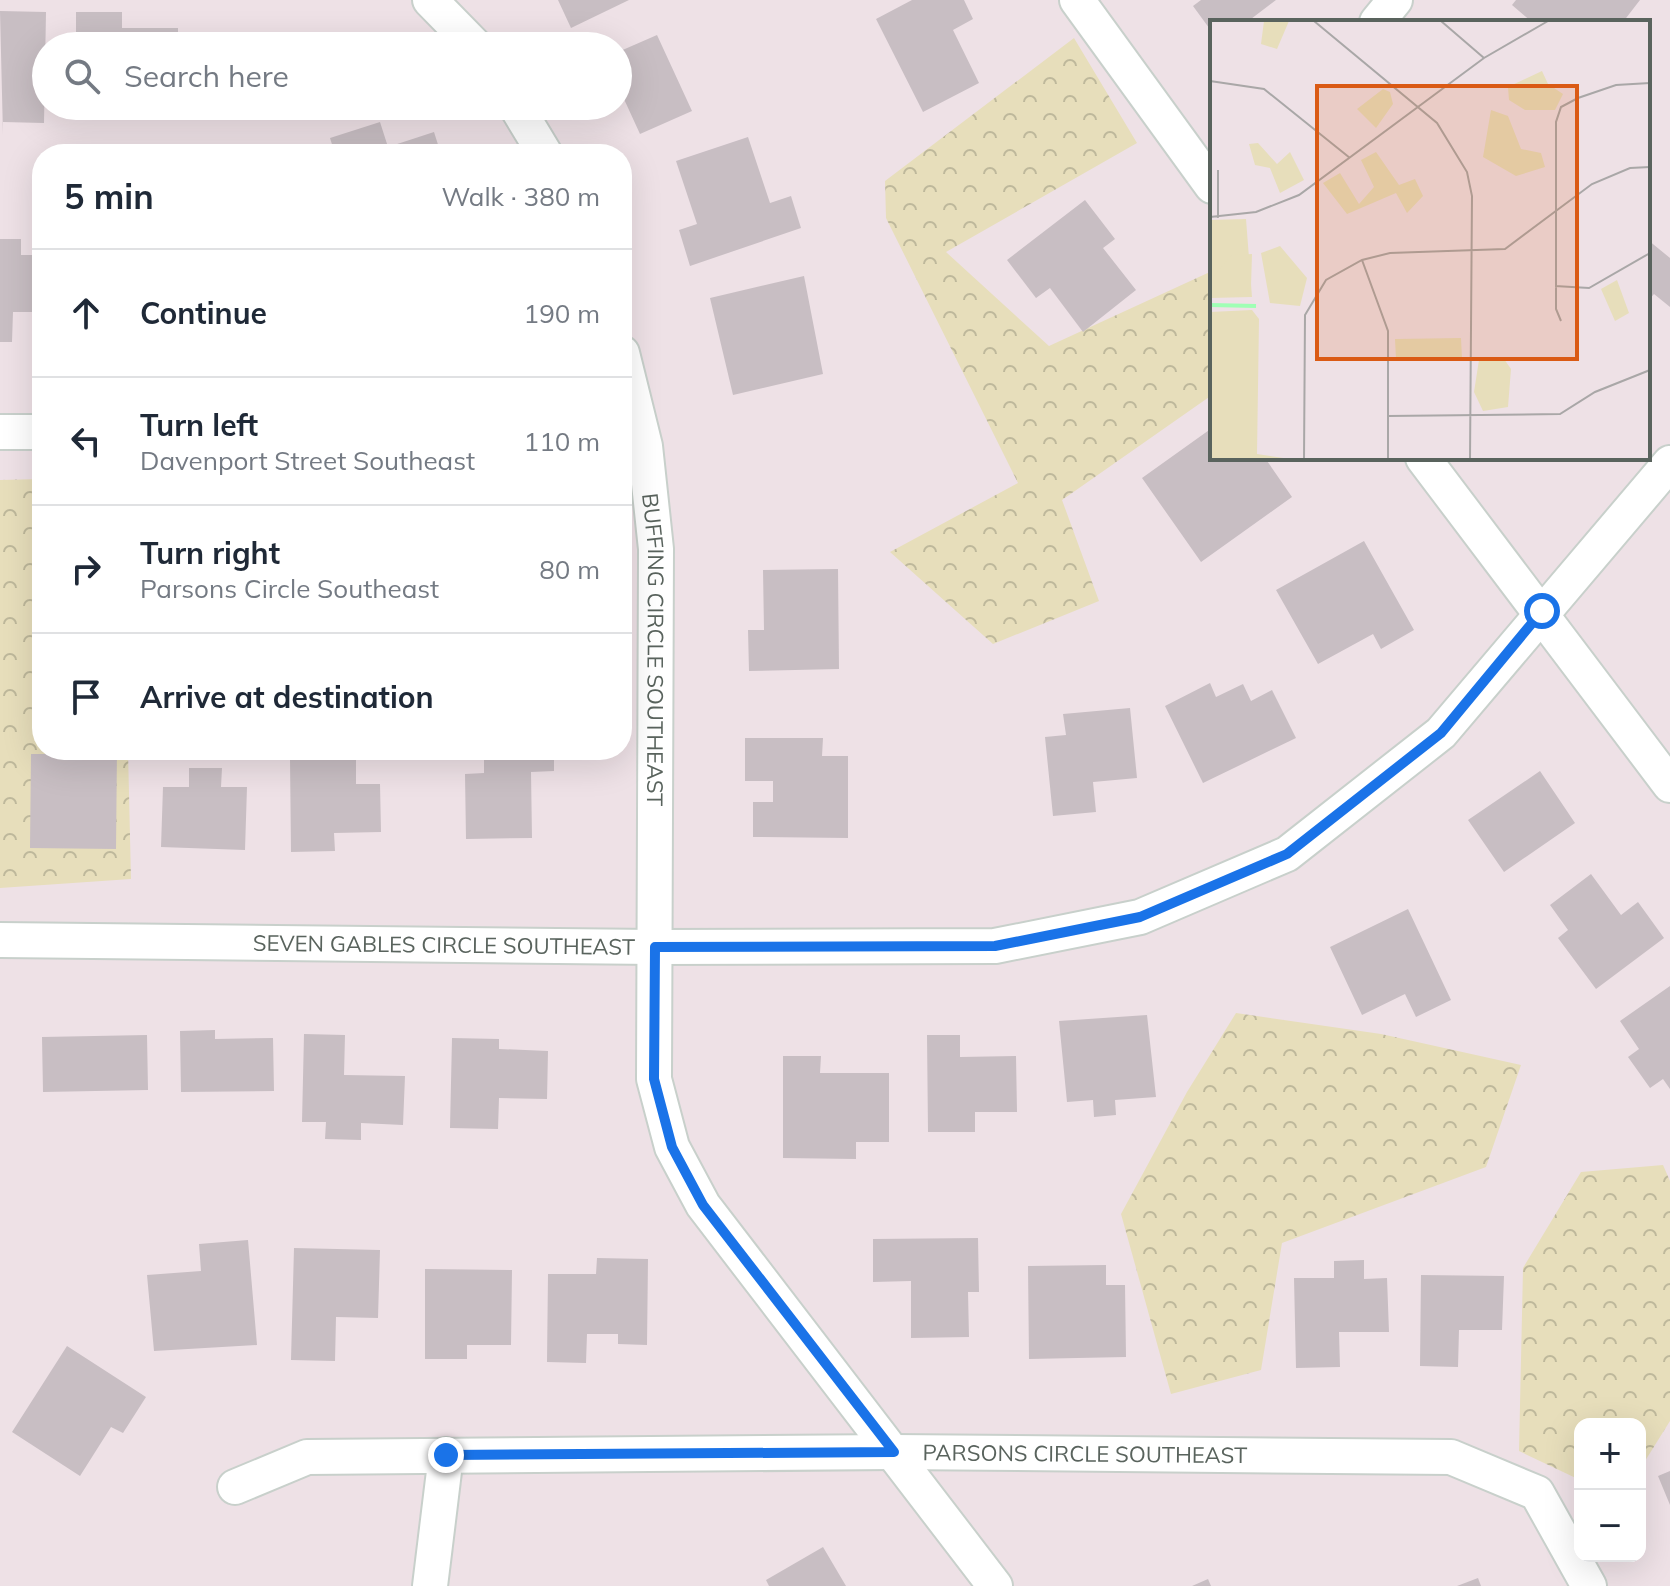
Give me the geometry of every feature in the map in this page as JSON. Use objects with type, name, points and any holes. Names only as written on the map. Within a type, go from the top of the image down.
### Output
[{"type":"street","points":[[430,0],[461,32]]},
{"type":"street","points":[[1077,0],[1210,183]]},
{"type":"street","points":[[1379,20],[1395,0]]},
{"type":"street","points":[[524,120],[539,144]]},
{"type":"street","name":"BUFFING CIRCLE SOUTHEAST","points":[[632,393],[645,446],[656,549],[654,1079],[672,1147],[703,1205],[995,1586]]},
{"type":"street","points":[[0,432],[32,432]]},
{"type":"street","points":[[1425,460],[1542,611],[1670,785]]},
{"type":"street","name":"SEVEN GABLES CIRCLE SOUTHEAST","points":[[0,940],[655,947],[995,946],[1140,917],[1287,854],[1441,733],[1670,463]]},
{"type":"street","name":"PARSONS CIRCLE SOUTHEAST","points":[[235,1487],[307,1457],[894,1452],[1451,1457],[1537,1493],[1589,1586]]},
{"type":"street","points":[[430,1586],[446,1455]]},
{"type":"green space","points":[[1074,38],[1137,143],[946,252],[1049,346],[1210,272],[1210,396],[1062,500],[1099,601],[993,644],[890,552],[1018,483],[886,218],[885,181]]},
{"type":"green space","points":[[32,479],[32,760],[128,760],[131,879],[0,888],[0,480]]},
{"type":"green space","points":[[1236,1013],[1381,1034],[1521,1065],[1486,1167],[1282,1243],[1261,1370],[1171,1394],[1121,1214],[1187,1092]]},
{"type":"green space","points":[[1663,1165],[1670,1181],[1670,1421],[1646,1459],[1646,1418],[1574,1418],[1574,1477],[1519,1451],[1523,1268],[1581,1172]]},
{"type":"building","points":[[558,0],[629,0],[571,28]]},
{"type":"building","points":[[912,0],[964,0],[973,19],[953,30],[979,83],[923,112],[876,19]]},
{"type":"building","points":[[1201,0],[1276,0],[1250,20],[1210,20],[1210,29],[1193,6]]},
{"type":"building","points":[[1516,0],[1640,0],[1625,20],[1530,20],[1512,5]]},
{"type":"building","points":[[0,11],[46,12],[46,32],[32,32],[32,120],[44,120],[44,123],[3,122],[3,135]]},
{"type":"building","points":[[76,12],[122,12],[122,28],[178,28],[178,32],[76,32]]},
{"type":"building","points":[[657,35],[692,111],[640,134],[632,117],[632,46]]},
{"type":"building","points":[[380,122],[387,144],[332,144],[330,138]]},
{"type":"building","points":[[434,132],[438,144],[397,144]]},
{"type":"building","points":[[748,137],[770,203],[791,196],[801,228],[690,266],[679,230],[697,224],[676,161]]},
{"type":"building","points":[[1085,200],[1115,239],[1103,248],[1136,290],[1083,332],[1050,288],[1036,298],[1007,260]]},
{"type":"building","points":[[0,239],[21,239],[21,255],[32,255],[32,312],[13,312],[12,342],[0,342]]},
{"type":"building","points":[[1650,242],[1670,258],[1670,307],[1654,294],[1650,299]]},
{"type":"building","points":[[804,276],[823,374],[733,395],[710,298]]},
{"type":"building","points":[[1210,429],[1210,460],[1266,460],[1292,497],[1201,562],[1142,478]]},
{"type":"building","points":[[1364,541],[1414,630],[1381,649],[1373,634],[1318,664],[1276,590]]},
{"type":"building","points":[[838,569],[839,669],[749,671],[748,630],[764,630],[763,570]]},
{"type":"building","points":[[1210,683],[1216,697],[1243,684],[1251,701],[1272,690],[1296,738],[1203,783],[1165,706]]},
{"type":"building","points":[[1130,708],[1137,778],[1093,782],[1096,812],[1053,816],[1045,737],[1066,735],[1063,714]]},
{"type":"building","points":[[745,738],[823,738],[822,756],[848,756],[848,838],[753,837],[753,802],[773,802],[773,781],[745,781]]},
{"type":"building","points":[[31,754],[32,760],[117,760],[116,849],[30,848]]},
{"type":"building","points":[[290,760],[356,760],[356,784],[380,784],[381,832],[334,833],[335,851],[291,852]]},
{"type":"building","points":[[484,760],[554,760],[554,771],[531,772],[532,838],[466,839],[465,774],[484,773]]},
{"type":"building","points":[[189,768],[222,768],[221,787],[247,787],[245,850],[161,847],[163,787],[189,787]]},
{"type":"building","points":[[1540,771],[1575,823],[1504,872],[1468,820]]},
{"type":"building","points":[[1591,874],[1621,915],[1638,902],[1664,938],[1596,989],[1558,938],[1568,930],[1550,905]]},
{"type":"building","points":[[1408,909],[1451,1000],[1416,1017],[1405,994],[1362,1015],[1330,947]]},
{"type":"building","points":[[1670,986],[1670,1089],[1663,1079],[1650,1088],[1628,1057],[1639,1049],[1620,1021]]},
{"type":"building","points":[[1147,1015],[1156,1097],[1115,1100],[1116,1115],[1094,1117],[1093,1100],[1067,1102],[1059,1021]]},
{"type":"building","points":[[215,1030],[215,1039],[273,1038],[274,1091],[181,1092],[180,1031]]},
{"type":"building","points":[[304,1034],[345,1035],[344,1075],[405,1076],[403,1125],[361,1123],[361,1140],[325,1139],[326,1122],[302,1122]]},
{"type":"building","points":[[147,1035],[148,1090],[43,1092],[42,1037]]},
{"type":"building","points":[[927,1035],[960,1035],[960,1057],[1016,1056],[1017,1112],[975,1112],[975,1132],[928,1132]]},
{"type":"building","points":[[452,1038],[499,1039],[499,1049],[548,1051],[547,1099],[499,1098],[498,1129],[450,1128]]},
{"type":"building","points":[[783,1056],[821,1056],[820,1073],[889,1073],[889,1142],[856,1142],[856,1159],[783,1158]]},
{"type":"building","points":[[978,1238],[979,1292],[968,1292],[969,1337],[911,1338],[911,1281],[873,1282],[873,1239]]},
{"type":"building","points":[[248,1240],[257,1345],[154,1351],[147,1275],[201,1271],[199,1244]]},
{"type":"building","points":[[294,1248],[380,1250],[378,1318],[336,1317],[335,1361],[291,1360]]},
{"type":"building","points":[[597,1258],[648,1259],[647,1345],[618,1344],[618,1334],[587,1334],[586,1363],[547,1362],[548,1274],[596,1274]]},
{"type":"building","points":[[1364,1260],[1364,1279],[1387,1278],[1389,1332],[1339,1332],[1340,1367],[1296,1368],[1294,1278],[1334,1278],[1334,1261]]},
{"type":"building","points":[[1106,1265],[1106,1285],[1125,1285],[1126,1357],[1029,1359],[1028,1266]]},
{"type":"building","points":[[425,1269],[512,1270],[511,1345],[467,1345],[467,1359],[425,1359]]},
{"type":"building","points":[[1421,1275],[1504,1276],[1502,1330],[1459,1330],[1458,1367],[1420,1366]]},
{"type":"building","points":[[67,1346],[146,1397],[123,1433],[111,1427],[80,1476],[12,1432]]},
{"type":"building","points":[[1670,1471],[1670,1505],[1658,1476]]},
{"type":"building","points":[[823,1547],[846,1586],[769,1586],[766,1580]]},
{"type":"building","points":[[1478,1578],[1481,1586],[1457,1586]]},
{"type":"building","points":[[1208,1579],[1211,1586],[1192,1586]]},
{"type":"route","points":[[446,1455],[894,1452],[703,1205],[672,1147],[654,1079],[655,947],[995,946],[1140,917],[1287,854],[1441,733],[1542,611]]}]
